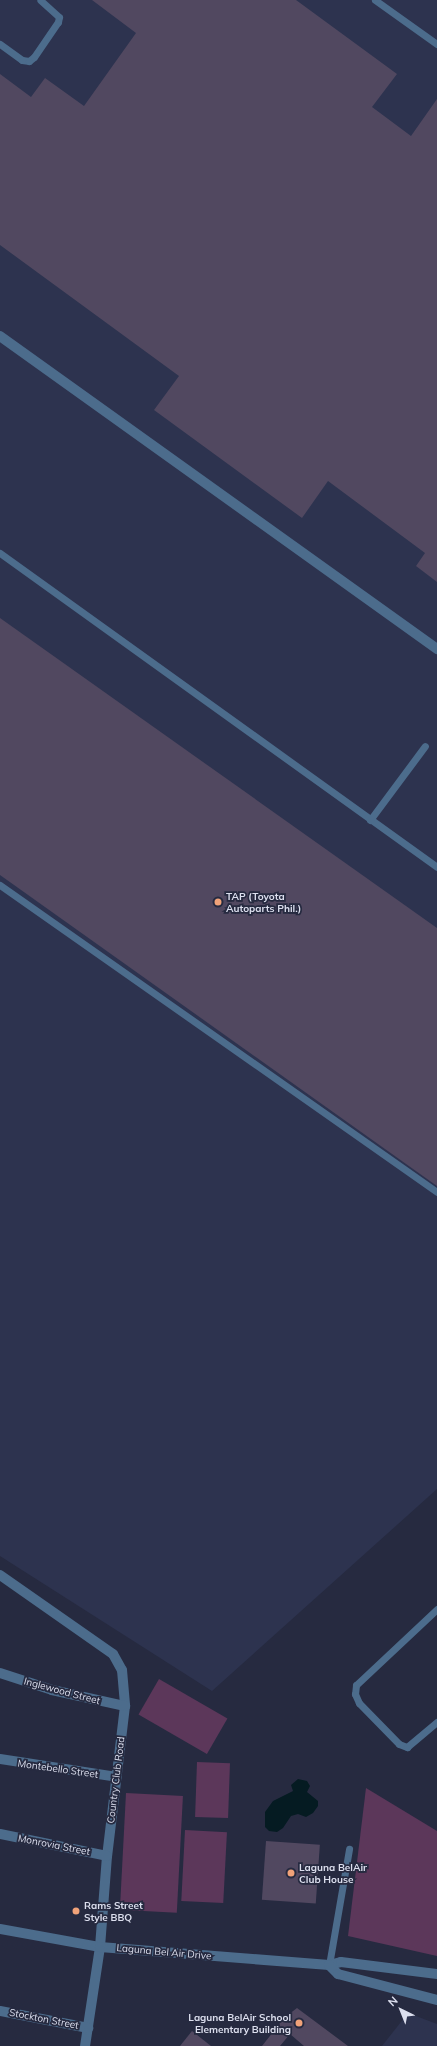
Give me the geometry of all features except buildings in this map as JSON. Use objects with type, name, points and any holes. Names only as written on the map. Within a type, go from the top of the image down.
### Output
[{"type":"street","points":[[0,336],[437,650]]},
{"type":"street","name":"Country Club Road","points":[[0,1575],[113,1654],[122,1670],[125,1706],[107,1856],[100,1947],[86,2046]]},
{"type":"street","name":"Inglewood Street","points":[[0,1673],[52,1690],[125,1706]]},
{"type":"street","name":"Montebello Street","points":[[0,1759],[117,1777]]},
{"type":"street","name":"Monrovia Street","points":[[0,1834],[107,1856]]},
{"type":"street","name":"Laguna Bel Air Drive","points":[[0,1929],[100,1947],[329,1965],[341,1962],[437,1974]]},
{"type":"street","name":"Laguna Bel Air Drive","points":[[329,1965],[338,1974],[437,2000]]},
{"type":"street","name":"Stockton Street","points":[[0,2011],[88,2028]]},
{"type":"lane","points":[[0,44],[22,60],[29,60],[34,56],[58,22],[59,17],[40,0]]},
{"type":"lane","points":[[375,0],[437,44]]},
{"type":"lane","points":[[0,553],[437,867]]},
{"type":"lane","points":[[370,820],[425,746]]},
{"type":"lane","points":[[0,884],[437,1192]]},
{"type":"lane","points":[[437,1609],[356,1685],[355,1694],[359,1703],[399,1744],[407,1748],[437,1722]]},
{"type":"lane","points":[[329,1965],[349,1849]]},
{"type":"shaded area","points":[[0,0],[437,0],[437,1489],[212,1691],[0,1556]]},
{"type":"shaded area","points":[[159,1679],[227,1718],[207,1754],[138,1715]]},
{"type":"shaded area","points":[[197,1762],[230,1763],[228,1818],[195,1817]]},
{"type":"shaded area","points":[[298,1779],[307,1781],[310,1786],[307,1792],[318,1801],[318,1806],[313,1813],[306,1817],[298,1814],[291,1816],[283,1828],[277,1832],[269,1831],[265,1827],[265,1812],[273,1801],[293,1791],[291,1785]]},
{"type":"shaded area","points":[[366,1788],[437,1831],[437,1956],[348,1936]]},
{"type":"shaded area","points":[[126,1793],[183,1796],[177,1913],[120,1910]]},
{"type":"shaded area","points":[[185,1830],[227,1832],[223,1903],[181,1901]]},
{"type":"shaded area","points":[[408,2013],[437,2024],[437,2046],[382,2046]]},
{"type":"place","name":"TAP (Toyota Autoparts Phil.)","points":[[218,902]]},
{"type":"place","name":"Laguna BelAir Club House","points":[[291,1873]]},
{"type":"place","name":"Rams Street Style BBQ","points":[[76,1911]]},
{"type":"place","name":"Laguna BelAir School Elementary Building","points":[[299,2023]]}]
